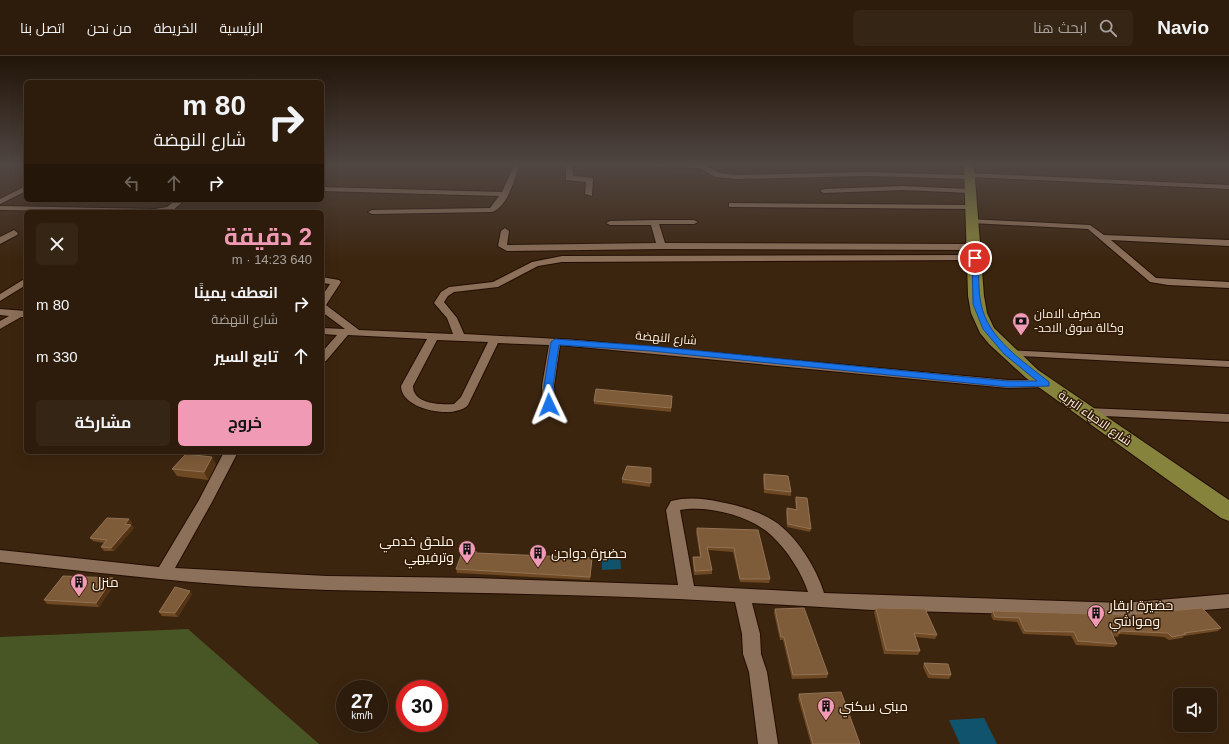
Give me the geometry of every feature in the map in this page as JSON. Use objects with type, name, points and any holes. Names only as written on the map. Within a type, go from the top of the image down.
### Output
[{"type":"main road","name":"شارع الاحياء البرية","points":[[971,197],[976,296],[979,313],[986,329],[1007,353],[1046,384],[1229,512]]},
{"type":"street","points":[[0,202],[9,197]]},
{"type":"street","points":[[372,212],[488,210],[495,208],[502,197]]},
{"type":"street","points":[[732,206],[857,197]]},
{"type":"street","points":[[996,197],[1090,227],[1153,280],[1229,286]]},
{"type":"street","points":[[162,210],[169,209],[178,202]]},
{"type":"street","points":[[0,208],[103,210]]},
{"type":"street","points":[[654,222],[661,246]]},
{"type":"street","points":[[610,224],[694,222]]},
{"type":"street","points":[[505,231],[502,246],[508,248],[661,246],[974,252]]},
{"type":"street","points":[[0,241],[14,233]]},
{"type":"street","points":[[1101,237],[1229,243]]},
{"type":"street","points":[[459,337],[455,321],[450,313],[439,303],[444,294],[458,288],[495,285],[513,277],[535,264],[556,260],[974,252]]},
{"type":"street","points":[[324,280],[336,282],[324,303]]},
{"type":"street","points":[[0,298],[24,282]]},
{"type":"street","points":[[324,308],[357,333]]},
{"type":"street","points":[[0,312],[22,314]]},
{"type":"street","points":[[0,326],[22,314]]},
{"type":"street","name":"شارع النهضة","points":[[324,331],[495,338],[651,349],[1008,384],[1046,384]]},
{"type":"street","points":[[324,357],[345,332]]},
{"type":"street","points":[[434,336],[408,386],[407,392],[411,399],[421,403],[432,406],[456,408],[461,406],[467,398],[495,338]]},
{"type":"street","points":[[549,405],[548,386],[555,342]]},
{"type":"street","points":[[1007,353],[1229,364]]},
{"type":"street","points":[[1087,412],[1229,418]]},
{"type":"street","points":[[163,574],[205,502],[230,454]]},
{"type":"street","points":[[687,592],[673,510],[676,505],[683,504],[719,506],[739,511],[771,526],[779,533],[812,580],[819,600]]},
{"type":"street","points":[[0,556],[163,574],[327,583],[475,585],[687,592],[819,600],[1124,610],[1229,601]]},
{"type":"street","points":[[742,596],[751,634],[752,654],[758,672],[768,744]]},
{"type":"green space","points":[[188,629],[319,744],[0,744],[0,637]]},
{"type":"water","points":[[602,555],[620,556],[621,569],[602,570]]},
{"type":"water","points":[[984,718],[997,744],[960,744],[949,720]]},
{"type":"building","points":[[596,389],[672,396],[671,408],[594,401]]},
{"type":"building","points":[[186,454],[212,457],[204,472],[172,469]]},
{"type":"building","points":[[627,466],[651,468],[651,483],[622,479]]},
{"type":"building","points":[[764,474],[788,476],[791,492],[765,489]]},
{"type":"building","points":[[796,497],[807,498],[811,529],[788,524],[787,508],[797,510]]},
{"type":"building","name":"منزل","points":[[107,518],[129,519],[125,524],[131,525],[111,548],[101,547],[107,540],[90,538]]},
{"type":"building","points":[[697,528],[758,530],[770,579],[740,579],[734,548],[707,547],[712,570],[695,571],[693,557],[701,557]]},
{"type":"building","name":"حضيرة دواجن","points":[[463,550],[476,551],[476,553],[592,558],[590,577],[456,569]]},
{"type":"building","name":"منزل","points":[[63,576],[113,578],[96,603],[44,600]]},
{"type":"building","points":[[175,587],[190,591],[175,613],[159,612]]},
{"type":"building","points":[[804,608],[828,674],[793,675],[784,637],[781,637],[775,609]]},
{"type":"building","points":[[876,608],[925,609],[937,635],[914,633],[920,651],[886,650]]},
{"type":"building","name":"حضيرة ابقار ومواشي","points":[[1202,608],[1221,628],[1184,633],[1186,634],[1172,637],[1168,633],[1111,632],[1117,644],[1078,641],[1074,632],[1025,631],[1019,618],[995,617],[993,611],[1126,615]]},
{"type":"building","points":[[924,663],[948,664],[951,675],[930,674]]},
{"type":"building","name":"مبنى سكني","points":[[841,692],[860,744],[813,744],[799,694]]},
{"type":"place","name":"مضرف الامان -وكالة سوق الاحد","points":[[1021,336]]},
{"type":"place","name":"ملحق خدمي وترفيهي","points":[[467,564]]},
{"type":"place","name":"حضيرة دواجن","points":[[538,568]]},
{"type":"place","name":"منزل","points":[[79,597]]},
{"type":"place","name":"حضيرة ابقار ومواشي","points":[[1096,628]]},
{"type":"place","name":"مبنى سكني","points":[[826,721]]},
{"type":"route","points":[[549,405],[550,400],[548,386],[555,342],[695,353],[772,362],[1008,384],[1046,384],[1007,353],[986,329],[977,304],[975,258]]}]
